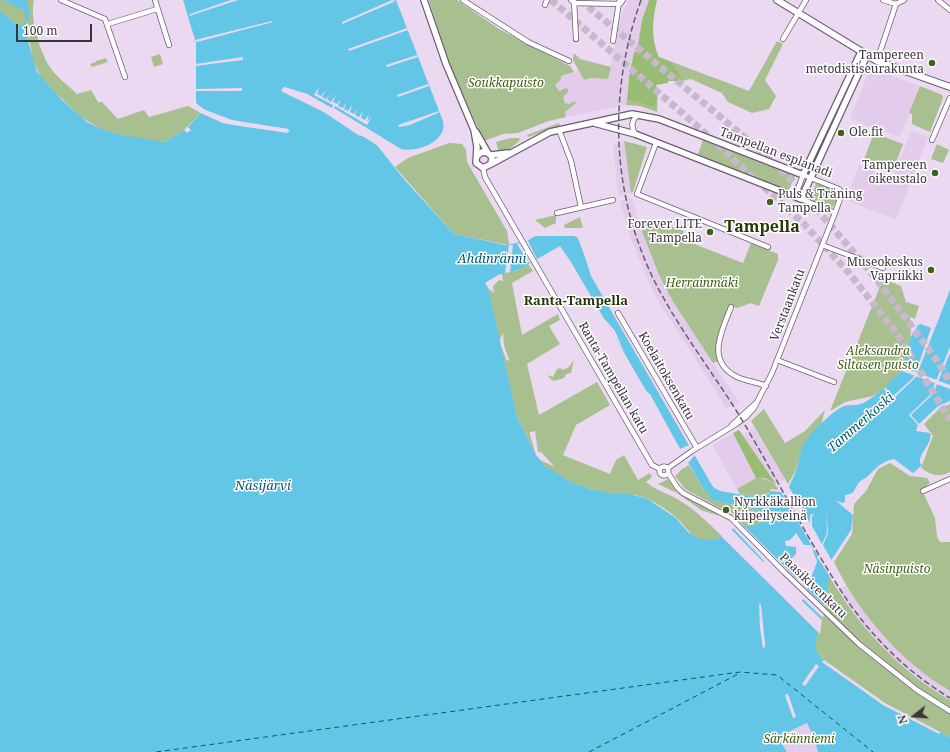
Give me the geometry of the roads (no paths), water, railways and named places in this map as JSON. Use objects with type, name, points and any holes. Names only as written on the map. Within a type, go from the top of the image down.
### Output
[{"type":"main road","points":[[777,0],[877,61],[950,87]]},
{"type":"street","points":[[61,0],[104,17],[108,24],[125,77]]},
{"type":"street","points":[[155,0],[169,45]]},
{"type":"street","points":[[424,0],[446,64],[474,130],[489,154],[491,164],[483,168],[476,163],[477,156],[474,130]]},
{"type":"street","points":[[462,0],[521,38],[570,61]]},
{"type":"street","points":[[545,5],[547,0]]},
{"type":"street","points":[[783,39],[806,0]]},
{"type":"street","points":[[883,0],[896,4],[904,0]]},
{"type":"street","points":[[938,0],[950,10]]},
{"type":"street","points":[[576,39],[573,1],[620,1],[613,41]]},
{"type":"street","points":[[877,61],[896,4]]},
{"type":"street","points":[[108,24],[158,9]]},
{"type":"street","points":[[795,197],[804,175],[864,53]]},
{"type":"street","points":[[801,199],[864,53]]},
{"type":"street","points":[[932,140],[950,98]]},
{"type":"street","name":"Tampellan esplanadi","points":[[491,164],[540,136],[559,130],[594,124],[626,114],[641,114],[659,119],[804,175],[841,191],[842,195],[835,214],[801,199],[655,145],[635,134],[594,124]]},
{"type":"street","points":[[635,134],[632,124],[635,117],[641,114]]},
{"type":"street","points":[[559,130],[571,161],[581,207]]},
{"type":"street","points":[[655,145],[637,194],[768,247]]},
{"type":"street","points":[[477,156],[482,152],[489,154]]},
{"type":"street","name":"Tampellan esplanadi","points":[[489,154],[510,153]]},
{"type":"street","name":"Ranta-Tampellan katu","points":[[483,168],[485,177],[514,223],[533,261],[652,465],[660,469],[662,475],[668,471]]},
{"type":"street","points":[[557,213],[613,200]]},
{"type":"street","name":"Verstaankatu","points":[[668,471],[684,456],[731,426],[757,402],[778,360],[835,214]]},
{"type":"street","points":[[822,245],[883,268]]},
{"type":"street","points":[[731,307],[719,341],[718,355],[725,368],[733,375],[766,386]]},
{"type":"street","name":"Koelaitoksenkatu","points":[[618,314],[694,449]]},
{"type":"street","points":[[778,360],[834,382]]},
{"type":"street","points":[[660,469],[664,467],[668,471]]},
{"type":"street","name":"Paasikivenkatu","points":[[668,471],[677,487],[683,492],[731,518],[842,628],[900,677],[950,711]]},
{"type":"street","points":[[923,491],[950,479]]},
{"type":"water","name":"Näsijärvi","points":[[3,0],[26,0],[29,14],[28,20],[24,27],[37,72],[62,100],[87,122],[99,128],[121,135],[165,142],[184,130],[187,133],[191,130],[188,127],[201,113],[223,123],[287,133],[289,131],[288,129],[227,119],[205,110],[196,103],[196,43],[183,0],[396,0],[443,121],[441,135],[436,140],[414,149],[400,149],[307,94],[284,87],[282,91],[324,112],[377,145],[403,178],[454,234],[506,245],[527,241],[535,236],[574,236],[579,238],[591,276],[713,487],[720,491],[756,497],[769,494],[770,491],[781,489],[793,478],[803,445],[819,426],[834,412],[844,406],[859,405],[864,403],[884,389],[893,399],[916,377],[950,290],[950,347],[930,395],[909,415],[918,425],[916,431],[930,433],[930,441],[920,459],[920,463],[922,465],[913,473],[894,459],[886,461],[860,481],[852,493],[845,495],[845,502],[842,503],[835,500],[853,515],[851,530],[828,565],[829,576],[825,603],[815,647],[821,658],[883,704],[950,737],[950,752],[818,752],[814,737],[807,723],[780,736],[780,741],[787,752],[0,752],[0,11],[21,26],[25,22],[25,12]],"holes":[[[560,246],[571,262],[703,488],[713,500],[767,512],[768,518],[756,525],[740,524],[716,540],[699,539],[688,532],[676,518],[646,498],[590,489],[571,482],[545,466],[536,455],[517,417],[488,288],[485,283],[498,275],[518,270]],[[796,533],[804,545],[811,545],[817,562],[806,590],[798,581],[789,561],[796,554],[796,547],[786,546],[785,541],[790,540]]]},
{"type":"water","points":[[921,324],[931,328],[916,372],[913,378],[893,396],[885,387],[901,372],[911,337],[918,325]]},
{"type":"water","points":[[950,353],[950,401],[938,406],[919,424],[911,415],[933,394]]},
{"type":"tunnel","points":[[551,0],[695,124],[804,224],[849,273],[898,335],[950,420]]},
{"type":"tunnel","points":[[580,0],[766,155],[797,186],[878,281],[938,362],[950,382]]},
{"type":"railway","points":[[641,0],[630,36],[623,72],[619,109],[619,146],[623,182],[631,218],[642,254],[667,305],[739,415],[820,557],[849,603],[882,644],[907,667],[950,698]]},
{"type":"place","name":"Tampereen metodistiseurakunta","points":[[932,63]]},
{"type":"place","name":"Ole.fit","points":[[841,133]]},
{"type":"place","name":"Tampereen oikeustalo","points":[[935,173]]},
{"type":"place","name":"Puls & Träning Tampella","points":[[770,202]]},
{"type":"place","name":"Forever LITE Tampella","points":[[710,232]]},
{"type":"place","name":"Museokeskus Vapriikki","points":[[931,270]]},
{"type":"place","name":"Nyrkkäkallion kiipeilyseinä","points":[[726,510]]},
{"type":"district","name":"Tampella","points":[[762,227]]},
{"type":"district","name":"Ranta-Tampella","points":[[576,301]]},
{"type":"park label","name":"Soukkapuisto","points":[[506,84]]},
{"type":"park label","name":"Herrainmäki","points":[[702,284]]},
{"type":"park label","name":"Aleksandra Siltasen puisto","points":[[878,359]]},
{"type":"park label","name":"Näsinpuisto","points":[[897,570]]},
{"type":"park label","name":"Särkänniemi","points":[[799,740]]},
{"type":"water label","name":"Ahdinränni","points":[[492,259]]},
{"type":"water label","name":"Tammerkoski","points":[[861,423]]}]
